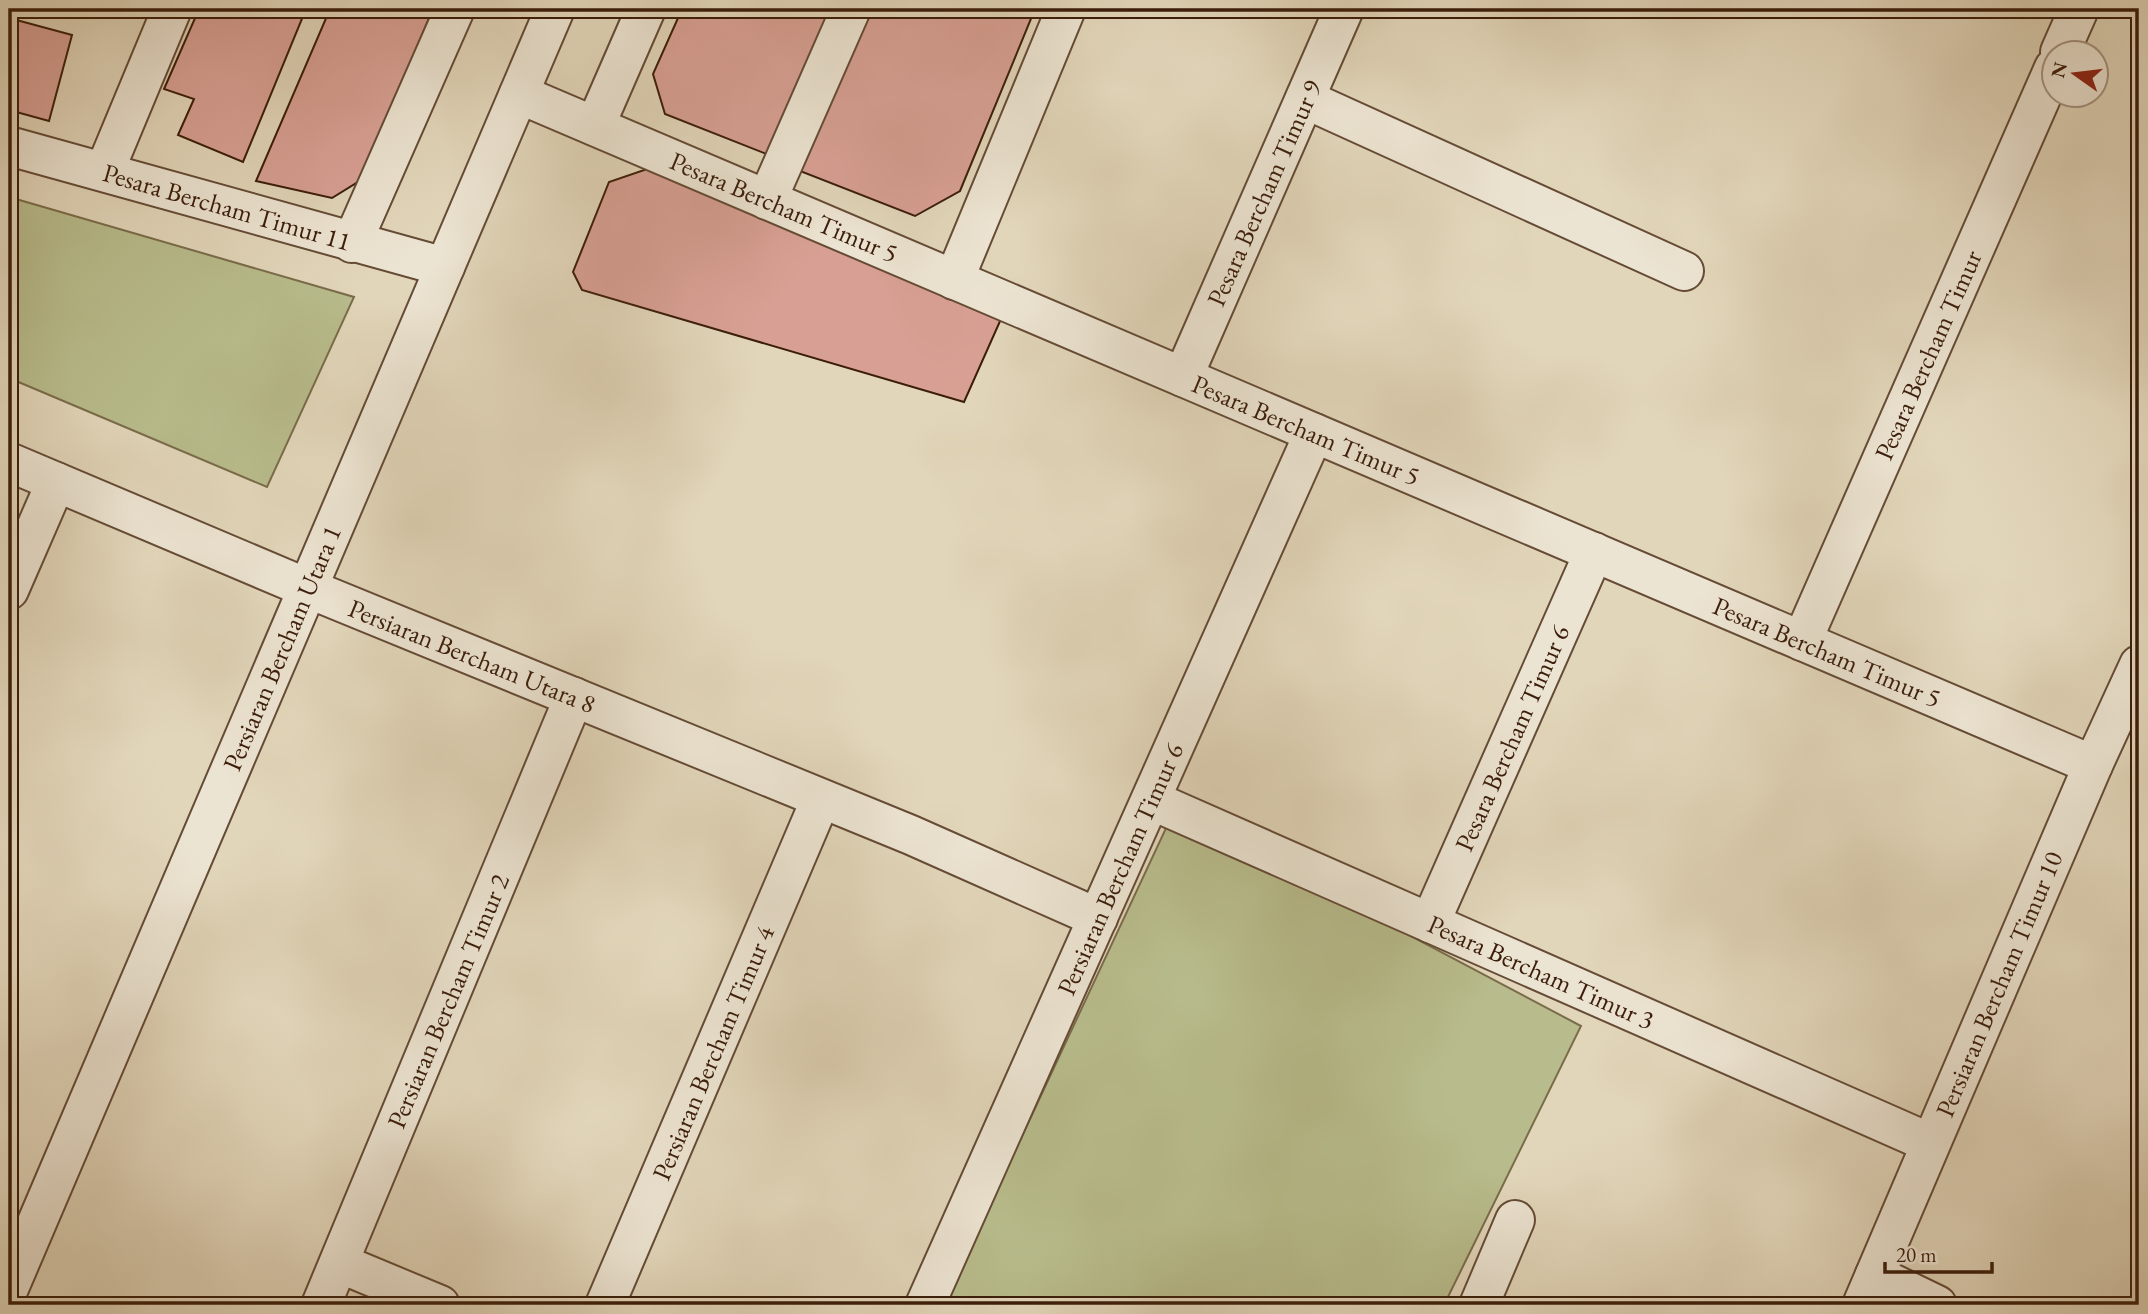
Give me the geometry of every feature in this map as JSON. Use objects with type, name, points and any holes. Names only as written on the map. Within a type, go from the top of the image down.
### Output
[{"type":"street","points":[[105,170],[172,9]]},
{"type":"street","points":[[352,243],[455,9]]},
{"type":"street","name":"Persiaran Bercham Utara 1","points":[[9,1288],[555,9]]},
{"type":"street","points":[[595,126],[646,9]]},
{"type":"street","points":[[766,200],[851,9]]},
{"type":"street","points":[[954,280],[1066,9]]},
{"type":"street","name":"Pesara Bercham Timur 9","points":[[1183,377],[1344,9]]},
{"type":"street","points":[[2067,38],[2080,9]]},
{"type":"street","name":"Pesara Bercham Timur 5","points":[[519,94],[2092,765]]},
{"type":"street","points":[[1305,99],[1684,271]]},
{"type":"street","name":"Pesara Bercham Timur","points":[[1802,641],[2039,100]]},
{"type":"street","name":"Pesara Bercham Timur 11","points":[[9,146],[105,170],[352,243],[445,267]]},
{"type":"street","name":"Persiaran Bercham Timur 6","points":[[925,1305],[1314,433]]},
{"type":"street","name":"Persiaran Bercham Utara 8","points":[[9,462],[307,589],[574,697],[820,801],[911,835],[1098,918]]},
{"type":"street","points":[[9,590],[56,482]]},
{"type":"street","name":"Pesara Bercham Timur 6","points":[[1430,923],[1594,552]]},
{"type":"street","name":"Persiaran Bercham Timur 10","points":[[1869,1290],[2092,765],[2139,665]]},
{"type":"street","name":"Persiaran Bercham Timur 2","points":[[321,1305],[574,697]]},
{"type":"street","name":"Pesara Bercham Timur 3","points":[[1151,800],[1930,1143]]},
{"type":"street","name":"Persiaran Bercham Timur 4","points":[[605,1305],[820,801]]},
{"type":"street","points":[[1479,1305],[1515,1220]]},
{"type":"street","points":[[339,1263],[440,1305]]},
{"type":"street","points":[[1869,1290],[1937,1305]]},
{"type":"green space","points":[[9,197],[354,297],[267,487],[9,378]]},
{"type":"green space","points":[[1174,811],[1581,1026],[1444,1305],[943,1305]]},
{"type":"building","points":[[111,9],[141,9],[139,16]]},
{"type":"building","points":[[199,9],[306,9],[243,162],[178,135],[194,99],[164,89]]},
{"type":"building","points":[[330,9],[433,9],[361,180],[332,198],[256,181]]},
{"type":"building","points":[[682,9],[832,9],[769,155],[665,114],[653,74]]},
{"type":"building","points":[[871,9],[1035,9],[960,191],[915,216],[800,171]]},
{"type":"building","points":[[9,18],[72,35],[49,121],[9,110]]},
{"type":"building","points":[[647,169],[1001,319],[964,402],[582,290],[573,272],[609,182]]}]
